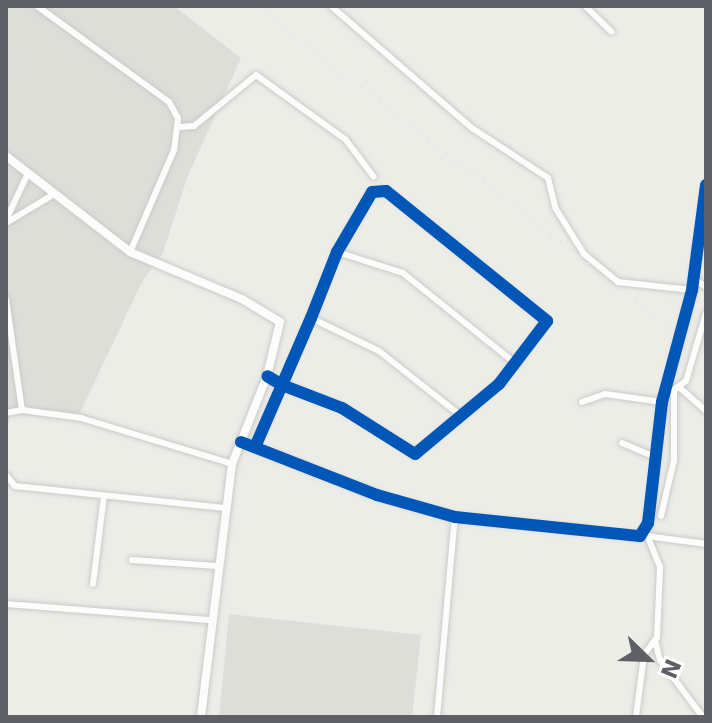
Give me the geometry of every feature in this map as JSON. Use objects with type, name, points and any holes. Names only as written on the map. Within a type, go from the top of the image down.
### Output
[{"type":"main road","points":[[6,156],[130,252],[273,314],[280,331],[267,376],[232,464],[223,508],[201,717]]},
{"type":"street","points":[[37,6],[169,102],[180,127],[130,252]]},
{"type":"street","points":[[331,6],[472,128],[548,178],[556,209],[584,254],[618,282],[692,290]]},
{"type":"street","points":[[585,6],[612,32]]},
{"type":"street","points":[[180,127],[194,126],[256,75],[346,140],[374,177]]},
{"type":"street","points":[[6,222],[28,173]]},
{"type":"street","points":[[703,717],[660,660],[655,640],[660,567],[646,535],[662,402],[692,290],[706,185]]},
{"type":"street","points":[[255,447],[282,385],[311,318],[337,252],[366,196],[386,191],[546,316],[516,364],[415,454],[342,408],[282,385],[267,376]]},
{"type":"street","points":[[6,222],[54,194]]},
{"type":"street","points":[[337,252],[403,273],[516,364]]},
{"type":"street","points":[[694,279],[706,287]]},
{"type":"street","points":[[6,299],[22,410]]},
{"type":"street","points":[[681,389],[706,313]]},
{"type":"street","points":[[311,318],[379,351],[461,416]]},
{"type":"street","points":[[661,516],[674,460],[674,390],[681,389],[706,411]]},
{"type":"street","points":[[582,402],[605,394],[662,402]]},
{"type":"street","points":[[6,413],[22,410],[81,418],[232,464]]},
{"type":"street","points":[[241,442],[377,495],[455,517],[631,538],[646,535],[706,544]]},
{"type":"street","points":[[622,443],[655,457]]},
{"type":"street","points":[[6,475],[15,486],[223,508]]},
{"type":"street","points":[[93,584],[104,496]]},
{"type":"street","points":[[437,717],[455,517]]},
{"type":"street","points":[[132,560],[217,566]]},
{"type":"street","points":[[6,604],[211,620]]},
{"type":"street","points":[[636,717],[644,655],[655,640]]},
{"type":"shaded area","points":[[6,6],[174,6],[241,58],[187,178],[163,253],[142,282],[77,419],[10,414],[6,440]]},
{"type":"shaded area","points":[[229,614],[421,635],[412,717],[219,717]]},
{"type":"railway","points":[[256,6],[706,354]]},
{"type":"railway","points":[[6,56],[24,71]]},
{"type":"cycle path","points":[[241,442],[377,495],[455,517],[640,536],[648,523],[662,402],[692,290],[706,185]]},
{"type":"cycle path","points":[[255,447],[282,385],[311,318],[337,252],[372,192],[386,191],[547,321],[499,384],[415,454],[342,408],[282,385],[267,376]]}]
